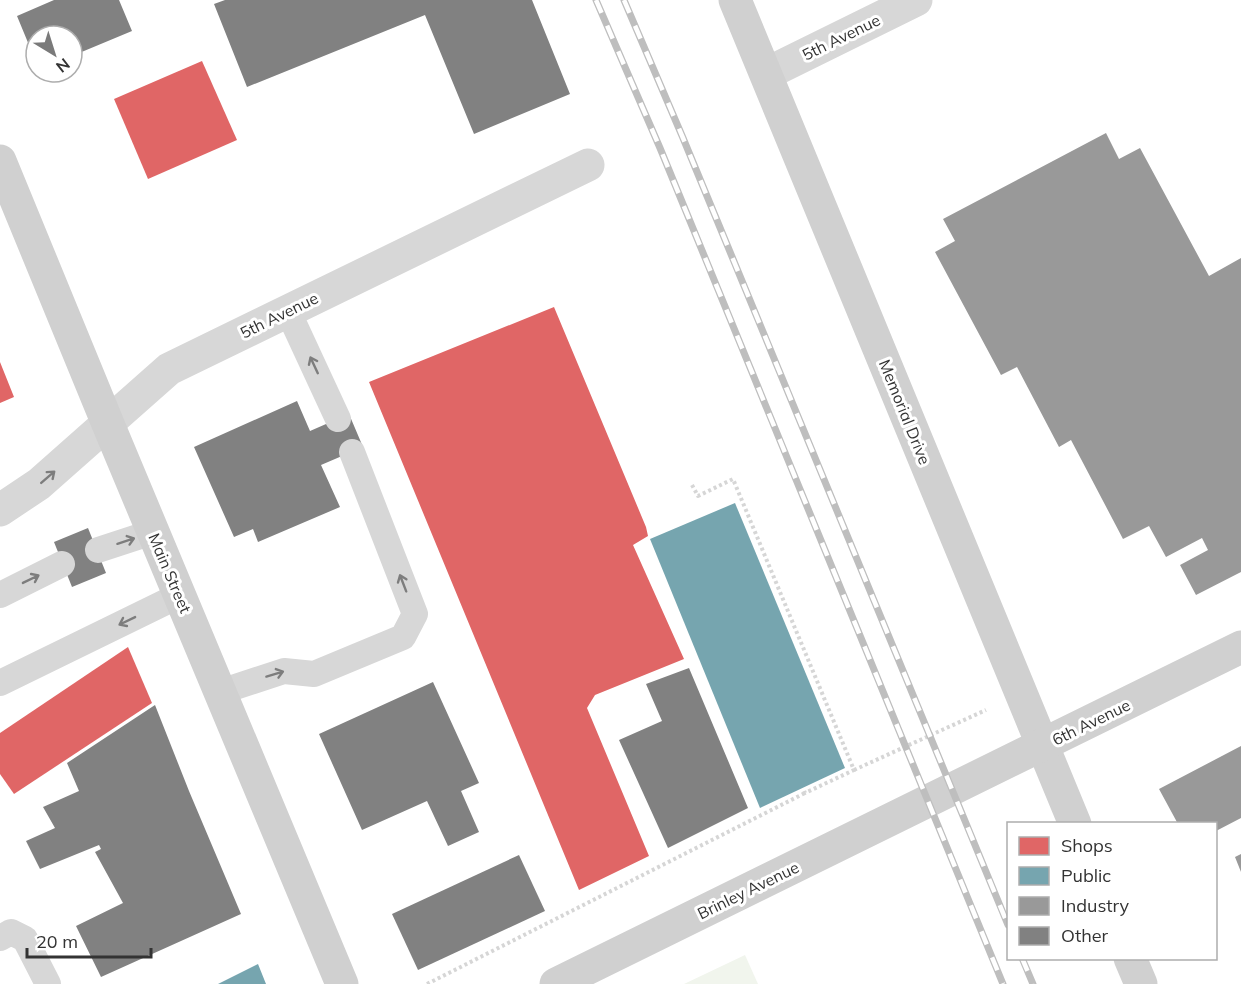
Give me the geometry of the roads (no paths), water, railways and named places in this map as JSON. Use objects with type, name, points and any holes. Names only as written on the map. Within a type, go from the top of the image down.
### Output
[{"type":"street","name":"Memorial Drive","points":[[735,0],[1074,822]]},
{"type":"street","name":"5th Avenue","points":[[766,74],[916,0]]},
{"type":"street","name":"Main Street","points":[[0,161],[342,984]]},
{"type":"street","name":"5th Avenue","points":[[0,510],[39,484],[169,369],[588,165]]},
{"type":"street","name":"6th Avenue","points":[[940,796],[1241,647]]},
{"type":"street","name":"Brinley Avenue","points":[[556,984],[940,796]]},
{"type":"street","points":[[1131,960],[1141,984]]},
{"type":"lane","points":[[288,311],[338,418]]},
{"type":"lane","points":[[220,692],[284,671],[314,674],[404,636],[415,614],[352,452]]},
{"type":"lane","points":[[98,550],[153,532]]},
{"type":"lane","points":[[0,595],[62,564]]},
{"type":"lane","points":[[0,683],[180,595]]},
{"type":"lane","points":[[0,938],[11,932],[25,939],[48,984]]},
{"type":"railway","points":[[596,0],[660,148],[1003,984]]},
{"type":"railway","points":[[624,0],[1007,923]]},
{"type":"railway","points":[[1023,960],[1033,984]]}]
